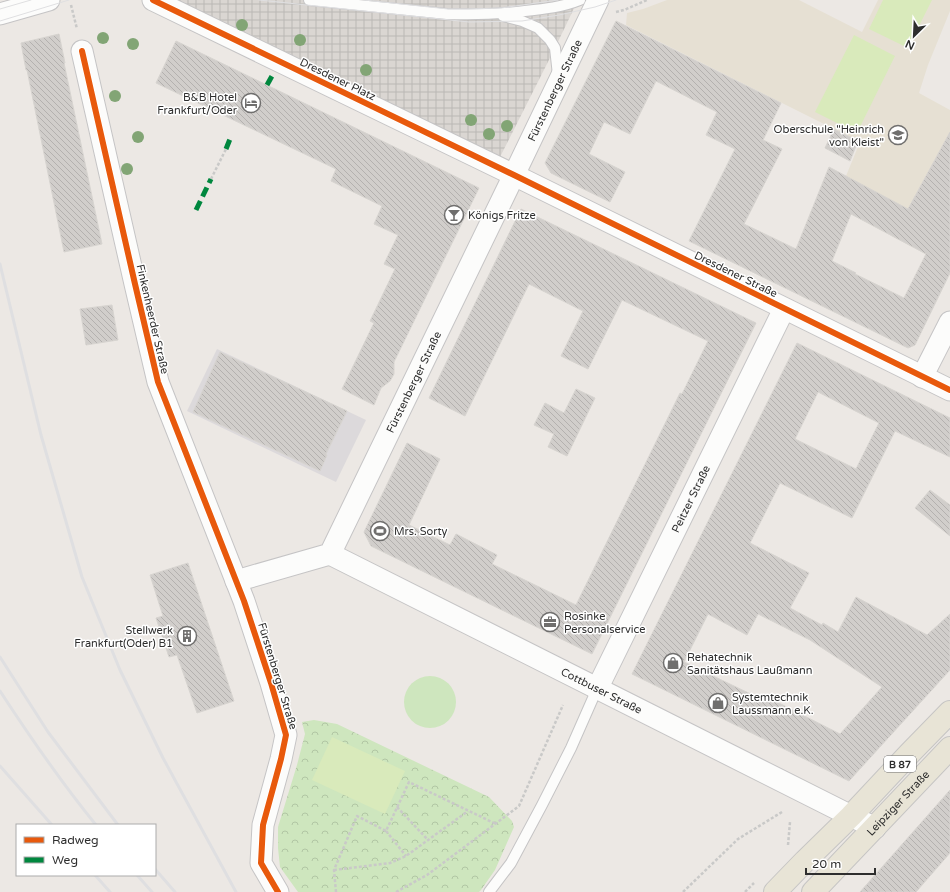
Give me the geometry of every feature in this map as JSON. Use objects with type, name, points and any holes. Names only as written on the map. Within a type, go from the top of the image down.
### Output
[{"type":"main road","name":"B 87","points":[[775,892],[804,861],[851,816],[950,712]]},
{"type":"main road","name":"Leipziger Straße","points":[[813,892],[950,748]]},
{"type":"street","points":[[0,14],[49,0]]},
{"type":"street","name":"Dresdener Platz","points":[[153,0],[514,175]]},
{"type":"street","name":"Fürstenberger Straße","points":[[330,554],[598,0]]},
{"type":"street","name":"Finkenheerder Straße","points":[[82,51],[158,382],[236,581]]},
{"type":"street","name":"Dresdener Straße","points":[[514,175],[950,390]]},
{"type":"street","name":"Peitzer Straße","points":[[597,689],[784,309]]},
{"type":"street","points":[[922,377],[950,322]]},
{"type":"street","points":[[236,581],[330,554]]},
{"type":"street","name":"Cottbuser Straße","points":[[330,554],[874,828]]},
{"type":"street","name":"Fürstenberger Straße","points":[[236,581],[271,683],[286,735],[281,759],[262,825],[261,864],[278,892]]},
{"type":"lane","points":[[309,0],[469,15],[498,14],[546,9],[580,0]]},
{"type":"lane","points":[[498,14],[522,21],[538,28],[550,40],[555,48],[559,80]]},
{"type":"lane","points":[[489,892],[511,863],[542,805],[571,748],[597,689]]},
{"type":"path","points":[[73,11],[76,22]]},
{"type":"path","points":[[211,179],[226,149]]},
{"type":"path","points":[[396,892],[427,874],[519,806],[563,705]]},
{"type":"path","points":[[386,831],[408,782],[496,824]]},
{"type":"path","points":[[397,807],[428,840]]},
{"type":"path","points":[[334,870],[390,863],[406,856],[468,810]]},
{"type":"path","points":[[683,892],[738,839],[782,812]]},
{"type":"path","points":[[336,892],[334,870],[357,816],[386,831],[406,856]]},
{"type":"shaded area","points":[[176,0],[578,0],[500,157]]},
{"type":"shaded area","name":"Oberschule \"Heinrich von Kleist\"","points":[[667,0],[799,0],[862,32],[878,0],[950,0],[950,11],[928,65],[919,93],[950,110],[950,267],[834,205],[860,142],[626,25],[627,13]]},
{"type":"shaded area","points":[[217,349],[366,420],[336,482],[187,411]]},
{"type":"green space","points":[[883,0],[932,0],[908,48],[869,29]]},
{"type":"green space","points":[[854,35],[895,56],[857,133],[815,112]]},
{"type":"green space","points":[[425,676],[435,676],[449,683],[456,697],[456,707],[449,721],[435,728],[425,728],[415,724],[408,717],[404,707],[404,697],[408,687],[415,680]]},
{"type":"green space","points":[[314,720],[337,724],[489,797],[512,821],[514,827],[495,870],[479,892],[298,892],[280,867],[278,827],[305,734],[302,722]]},
{"type":"green space","points":[[332,737],[405,771],[385,814],[312,780]]},
{"type":"building","points":[[616,21],[781,103],[763,140],[782,149],[744,224],[796,249],[829,167],[908,209],[950,132],[950,273],[915,345],[908,348],[689,241],[735,149],[706,135],[717,112],[656,81],[630,134],[604,122],[589,154],[625,172],[610,202],[551,173],[545,163]],"holes":[[[851,214],[926,254],[904,298],[832,261]]]},
{"type":"building","points":[[59,34],[102,244],[64,252],[21,43]]},
{"type":"building","points":[[176,41],[479,188],[394,362],[394,374],[390,381],[381,388],[374,405],[342,389],[374,323],[370,321],[395,269],[384,264],[398,235],[374,224],[382,206],[331,181],[336,169],[156,83]]},
{"type":"building","points":[[834,129],[858,141],[850,161],[825,148]]},
{"type":"building","points":[[521,209],[756,323],[592,654],[371,546],[364,532],[407,443],[440,459],[409,525],[450,545],[456,534],[497,555],[492,564],[576,605],[680,393],[682,394],[708,341],[622,300],[588,369],[561,356],[583,311],[529,284],[465,416],[429,398]]},
{"type":"building","points":[[112,305],[118,340],[86,345],[80,309]]},
{"type":"building","points":[[797,343],[950,418],[950,457],[895,431],[852,518],[780,483],[750,543],[809,573],[790,608],[822,625],[823,623],[838,632],[856,597],[927,635],[950,614],[950,670],[849,781],[632,674]],"holes":[[[818,392],[879,423],[856,469],[795,439]],[[708,614],[747,635],[758,614],[810,640],[882,687],[840,734],[769,698],[764,696],[761,699],[684,662]]]},
{"type":"building","points":[[220,352],[347,411],[326,454],[327,455],[320,471],[193,412]]},
{"type":"building","points":[[576,389],[595,398],[567,456],[548,447],[554,434],[534,425],[545,403],[564,413]]},
{"type":"building","points":[[930,490],[950,505],[950,536],[915,508]]},
{"type":"building","name":"Stellwerk Frankfurt(Oder) B1","points":[[188,563],[234,701],[197,713],[177,655],[169,657],[156,618],[163,616],[150,575]]},
{"type":"building","points":[[950,790],[950,853],[916,892],[860,892]]},
{"type":"tram line","points":[[0,9],[31,0]]},
{"type":"tram line","points":[[0,21],[69,0]]},
{"type":"tram line","points":[[259,0],[469,22],[522,21],[595,7],[616,0]]},
{"type":"tram line","points":[[364,0],[448,9],[501,8],[558,0]]},
{"type":"railway","points":[[0,264],[41,435],[82,577],[120,670],[163,758],[236,892]]},
{"type":"railway","points":[[0,657],[48,732],[117,824]]},
{"type":"railway","points":[[0,691],[46,759],[95,824]]},
{"type":"railway","points":[[0,766],[51,824]]},
{"type":"railway","points":[[156,870],[175,892]]},
{"type":"railway","points":[[96,876],[110,892]]},
{"type":"railway","points":[[138,876],[152,892]]},
{"type":"marked path","points":[[267,85],[272,76]]},
{"type":"marked path","points":[[226,149],[230,139]]},
{"type":"marked path","points":[[196,210],[211,179]]},
{"type":"cycle path","points":[[153,0],[514,175],[950,390]]},
{"type":"cycle path","points":[[82,51],[158,382],[244,601],[271,683],[286,735],[263,825],[261,863],[278,892]]},
{"type":"place","name":"B&B Hotel Frankfurt/Oder","points":[[251,103]]},
{"type":"place","name":"Oberschule \"Heinrich von Kleist\"","points":[[898,135]]},
{"type":"place","name":"Königs Fritze","points":[[454,215]]},
{"type":"place","name":"Mrs. Sorty","points":[[380,531]]},
{"type":"place","name":"Rosinke Personalservice","points":[[550,622]]},
{"type":"place","name":"Stellwerk Frankfurt(Oder) B1","points":[[187,636]]},
{"type":"place","name":"Rehatechnik Sanitätshaus Laußmann","points":[[673,663]]},
{"type":"place","name":"Systemtechnik Laussmann e.K.","points":[[718,703]]}]
